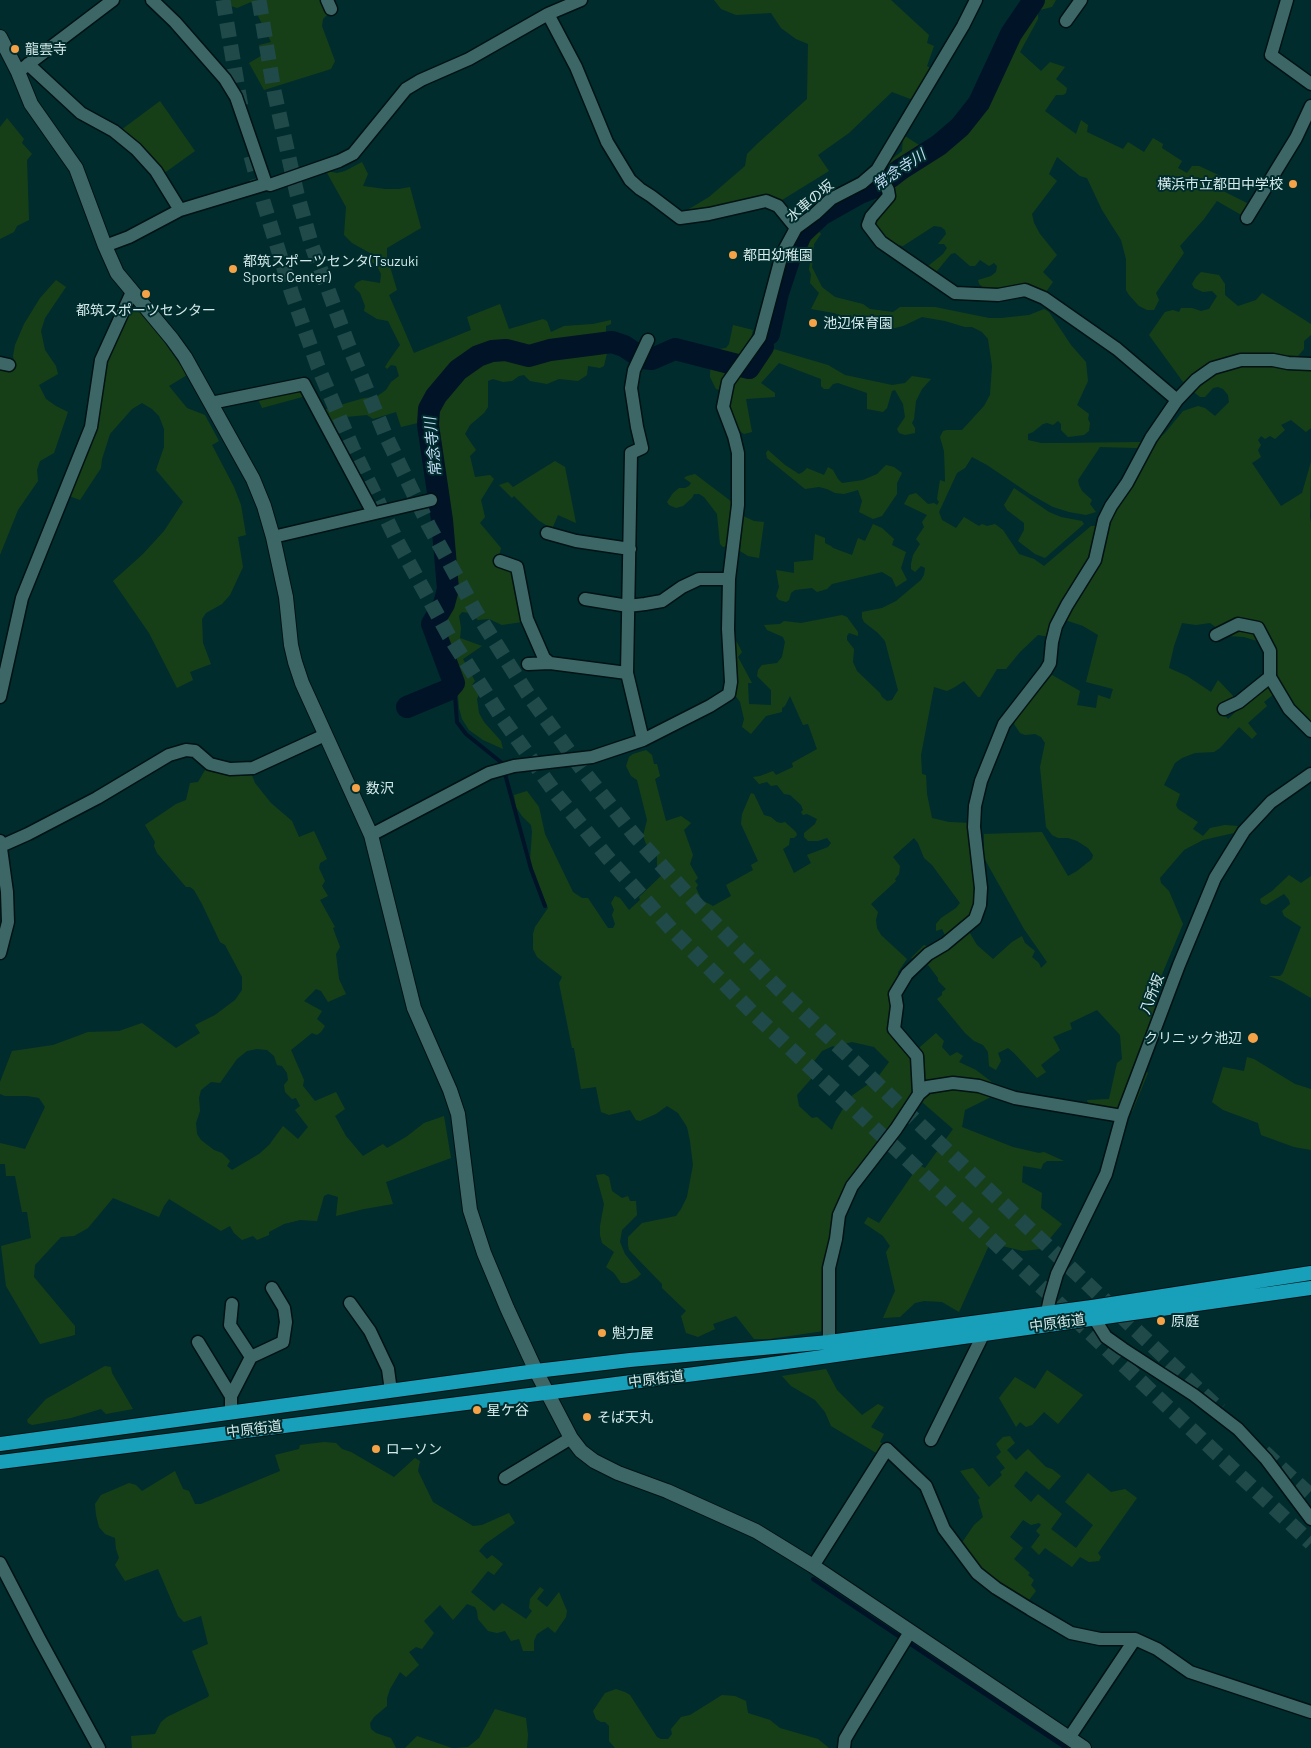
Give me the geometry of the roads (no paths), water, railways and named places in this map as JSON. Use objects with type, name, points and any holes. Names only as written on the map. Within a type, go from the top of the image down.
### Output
[{"type":"main road","name":"中原街道","points":[[0,1462],[758,1366],[984,1333],[1311,1273]]},
{"type":"main road","name":"中原街道","points":[[0,1444],[536,1371],[630,1360],[829,1342],[1048,1312],[1093,1313],[1311,1288]]},
{"type":"street","points":[[23,68],[113,0]]},
{"type":"street","points":[[152,0],[175,22],[225,79],[236,97],[266,184]]},
{"type":"street","points":[[105,246],[129,237],[180,210],[266,184],[270,185],[353,154],[406,89],[421,80],[470,59],[548,14],[561,4],[581,0]]},
{"type":"street","name":"水車の坂","points":[[643,740],[710,706],[729,694],[731,682],[728,629],[729,579],[738,505],[738,453],[723,406],[728,382],[760,336],[782,254],[796,228],[831,199],[862,183],[883,180],[976,0]]},
{"type":"street","points":[[1066,21],[1081,0]]},
{"type":"street","points":[[1286,0],[1271,55],[1311,84]]},
{"type":"street","points":[[548,14],[576,67],[607,142],[630,180],[640,189],[680,218],[709,214],[766,201],[778,206],[796,228]]},
{"type":"street","points":[[0,37],[23,68],[81,113],[114,131],[136,149],[156,171],[180,210]]},
{"type":"street","points":[[23,68],[31,104],[76,168],[117,273],[185,357],[254,479],[273,537],[286,597],[291,645],[295,662],[302,683],[371,835],[414,1008],[450,1090],[458,1114],[470,1210],[484,1253],[506,1308],[571,1438],[594,1461],[756,1531],[813,1566],[1084,1748]]},
{"type":"street","points":[[1248,218],[1296,138],[1311,106]]},
{"type":"street","points":[[883,180],[888,196],[871,217],[868,225],[881,242],[955,293],[998,295],[1025,290],[1044,298],[1117,349],[1178,400]]},
{"type":"street","points":[[0,698],[22,598],[92,427],[101,360],[132,292]]},
{"type":"street","points":[[371,835],[489,773],[514,766],[592,757],[643,740],[627,673],[631,452],[642,448],[631,388],[634,370],[648,340]]},
{"type":"street","points":[[919,1094],[917,1056],[894,1029],[895,994],[899,984],[907,974],[928,954],[945,944],[974,919],[980,905],[981,888],[974,827],[975,806],[981,781],[1004,724],[1046,670],[1050,662],[1056,626],[1067,604],[1096,560],[1104,520],[1111,506],[1127,483],[1151,438],[1178,400],[1196,380],[1213,368],[1241,360],[1273,360],[1311,364]]},
{"type":"street","points":[[211,403],[304,384],[373,513]]},
{"type":"street","points":[[273,537],[431,500]]},
{"type":"street","points":[[547,533],[576,541],[630,549]]},
{"type":"street","points":[[500,561],[516,567],[527,619],[544,658],[550,663]]},
{"type":"street","points":[[585,599],[628,606],[662,601],[682,587],[699,579],[729,579]]},
{"type":"street","points":[[1216,635],[1238,624],[1258,628],[1270,651],[1270,677],[1289,709],[1311,731]]},
{"type":"street","points":[[528,664],[550,663],[627,673]]},
{"type":"street","points":[[1224,709],[1239,702],[1270,677]]},
{"type":"street","points":[[0,953],[8,922],[7,892],[0,844],[28,834],[97,798],[169,755],[186,750],[195,751],[210,764],[230,769],[253,768],[325,735]]},
{"type":"street","name":"八所坂","points":[[1048,1312],[1057,1274],[1106,1174],[1122,1116],[1179,965],[1215,878],[1244,832],[1271,802],[1311,774]]},
{"type":"street","points":[[829,1342],[829,1268],[836,1239],[839,1215],[852,1186],[896,1129],[919,1094],[927,1086],[953,1083],[979,1086],[1015,1098],[1122,1116]]},
{"type":"street","points":[[230,1396],[251,1356],[283,1342],[286,1322],[284,1308],[272,1288]]},
{"type":"street","points":[[350,1303],[370,1331],[388,1369],[391,1391]]},
{"type":"street","points":[[232,1304],[230,1325],[251,1356]]},
{"type":"street","points":[[1093,1313],[1106,1337],[1111,1341],[1194,1395],[1238,1429],[1266,1459],[1311,1519]]},
{"type":"street","points":[[931,1440],[984,1333]]},
{"type":"street","points":[[198,1342],[230,1396],[231,1412]]},
{"type":"street","points":[[505,1478],[571,1438]]},
{"type":"street","points":[[813,1566],[887,1449],[926,1486],[944,1529],[977,1573],[996,1588],[1072,1633],[1100,1639],[1135,1639],[1157,1649],[1190,1672],[1311,1712]]},
{"type":"street","points":[[0,1563],[99,1748]]},
{"type":"street","points":[[844,1748],[845,1740],[852,1727],[910,1632]]},
{"type":"street","points":[[1068,1738],[1135,1639]]},
{"type":"waterway","name":"常念寺川","points":[[769,334],[778,293],[791,254],[802,233],[821,215],[860,193],[880,185],[939,145],[960,127],[979,103],[1011,34],[1034,0]]},
{"type":"waterway","name":"常念寺川","points":[[407,707],[448,690],[454,683],[432,624],[444,604],[448,589],[442,520],[428,425],[429,409],[436,396],[458,370],[478,356],[492,351],[506,350],[529,356],[550,350],[612,342],[624,346],[642,358],[652,359],[675,349],[749,368],[763,347]]},
{"type":"waterway","points":[[454,683],[457,722],[466,734],[502,763],[531,869],[545,906]]},
{"type":"waterway","points":[[813,1579],[1066,1748]]},
{"type":"tunnel","points":[[223,0],[241,107]]},
{"type":"tunnel","points":[[259,0],[274,91],[297,194],[312,246],[348,344],[385,434],[429,526],[476,612],[527,693],[584,772],[635,836],[699,907],[779,989],[1220,1410]]},
{"type":"tunnel","points":[[251,156],[292,294],[318,367],[353,449],[397,541],[449,636],[502,718],[556,794],[608,858],[672,930],[753,1013],[1311,1543]]},
{"type":"tunnel","points":[[1264,1452],[1311,1496]]},
{"type":"place","name":"龍雲寺","points":[[15,49]]},
{"type":"place","name":"横浜市立都田中学校","points":[[1293,184]]},
{"type":"place","name":"都田幼稚園","points":[[733,255]]},
{"type":"place","name":"都筑スポーツセンタ(Tsuzuki Sports Center)","points":[[233,269]]},
{"type":"place","name":"都筑スポーツセンター","points":[[146,294]]},
{"type":"place","name":"池辺保育園","points":[[813,323]]},
{"type":"place","name":"数沢","points":[[356,788]]},
{"type":"place","name":"クリニック池辺","points":[[1253,1038]]},
{"type":"place","name":"原庭","points":[[1161,1321]]},
{"type":"place","name":"魁力屋","points":[[602,1333]]},
{"type":"place","name":"星ケ谷","points":[[477,1410]]},
{"type":"place","name":"そば天丸","points":[[587,1417]]},
{"type":"place","name":"ローソン","points":[[376,1449]]}]
